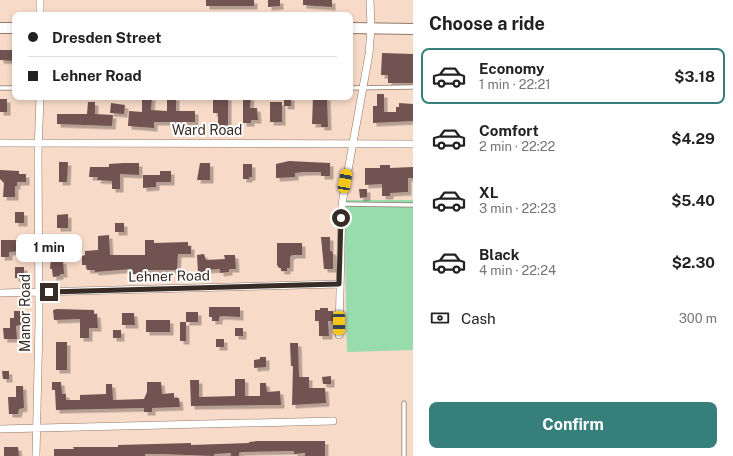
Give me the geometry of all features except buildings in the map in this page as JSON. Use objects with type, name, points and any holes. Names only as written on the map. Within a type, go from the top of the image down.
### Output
[{"type":"main road","points":[[0,28],[12,28]]},
{"type":"main road","points":[[353,28],[413,29]]},
{"type":"street","points":[[40,0],[40,12]]},
{"type":"street","points":[[338,335],[342,204],[364,88],[371,28],[370,0]]},
{"type":"street","name":"Manor Road","points":[[36,456],[40,100]]},
{"type":"street","name":"Ward Road","points":[[0,143],[413,144]]},
{"type":"street","name":"Lehner Road","points":[[0,293],[339,284]]},
{"type":"street","points":[[0,430],[333,421]]},
{"type":"lane","points":[[353,88],[413,87]]},
{"type":"lane","points":[[0,88],[12,88]]},
{"type":"lane","points":[[342,204],[413,205]]},
{"type":"lane","points":[[404,403],[404,456]]},
{"type":"green space","points":[[344,200],[413,200],[413,350],[347,352]]},
{"type":"route","points":[[49,292],[339,284],[341,218]]}]
